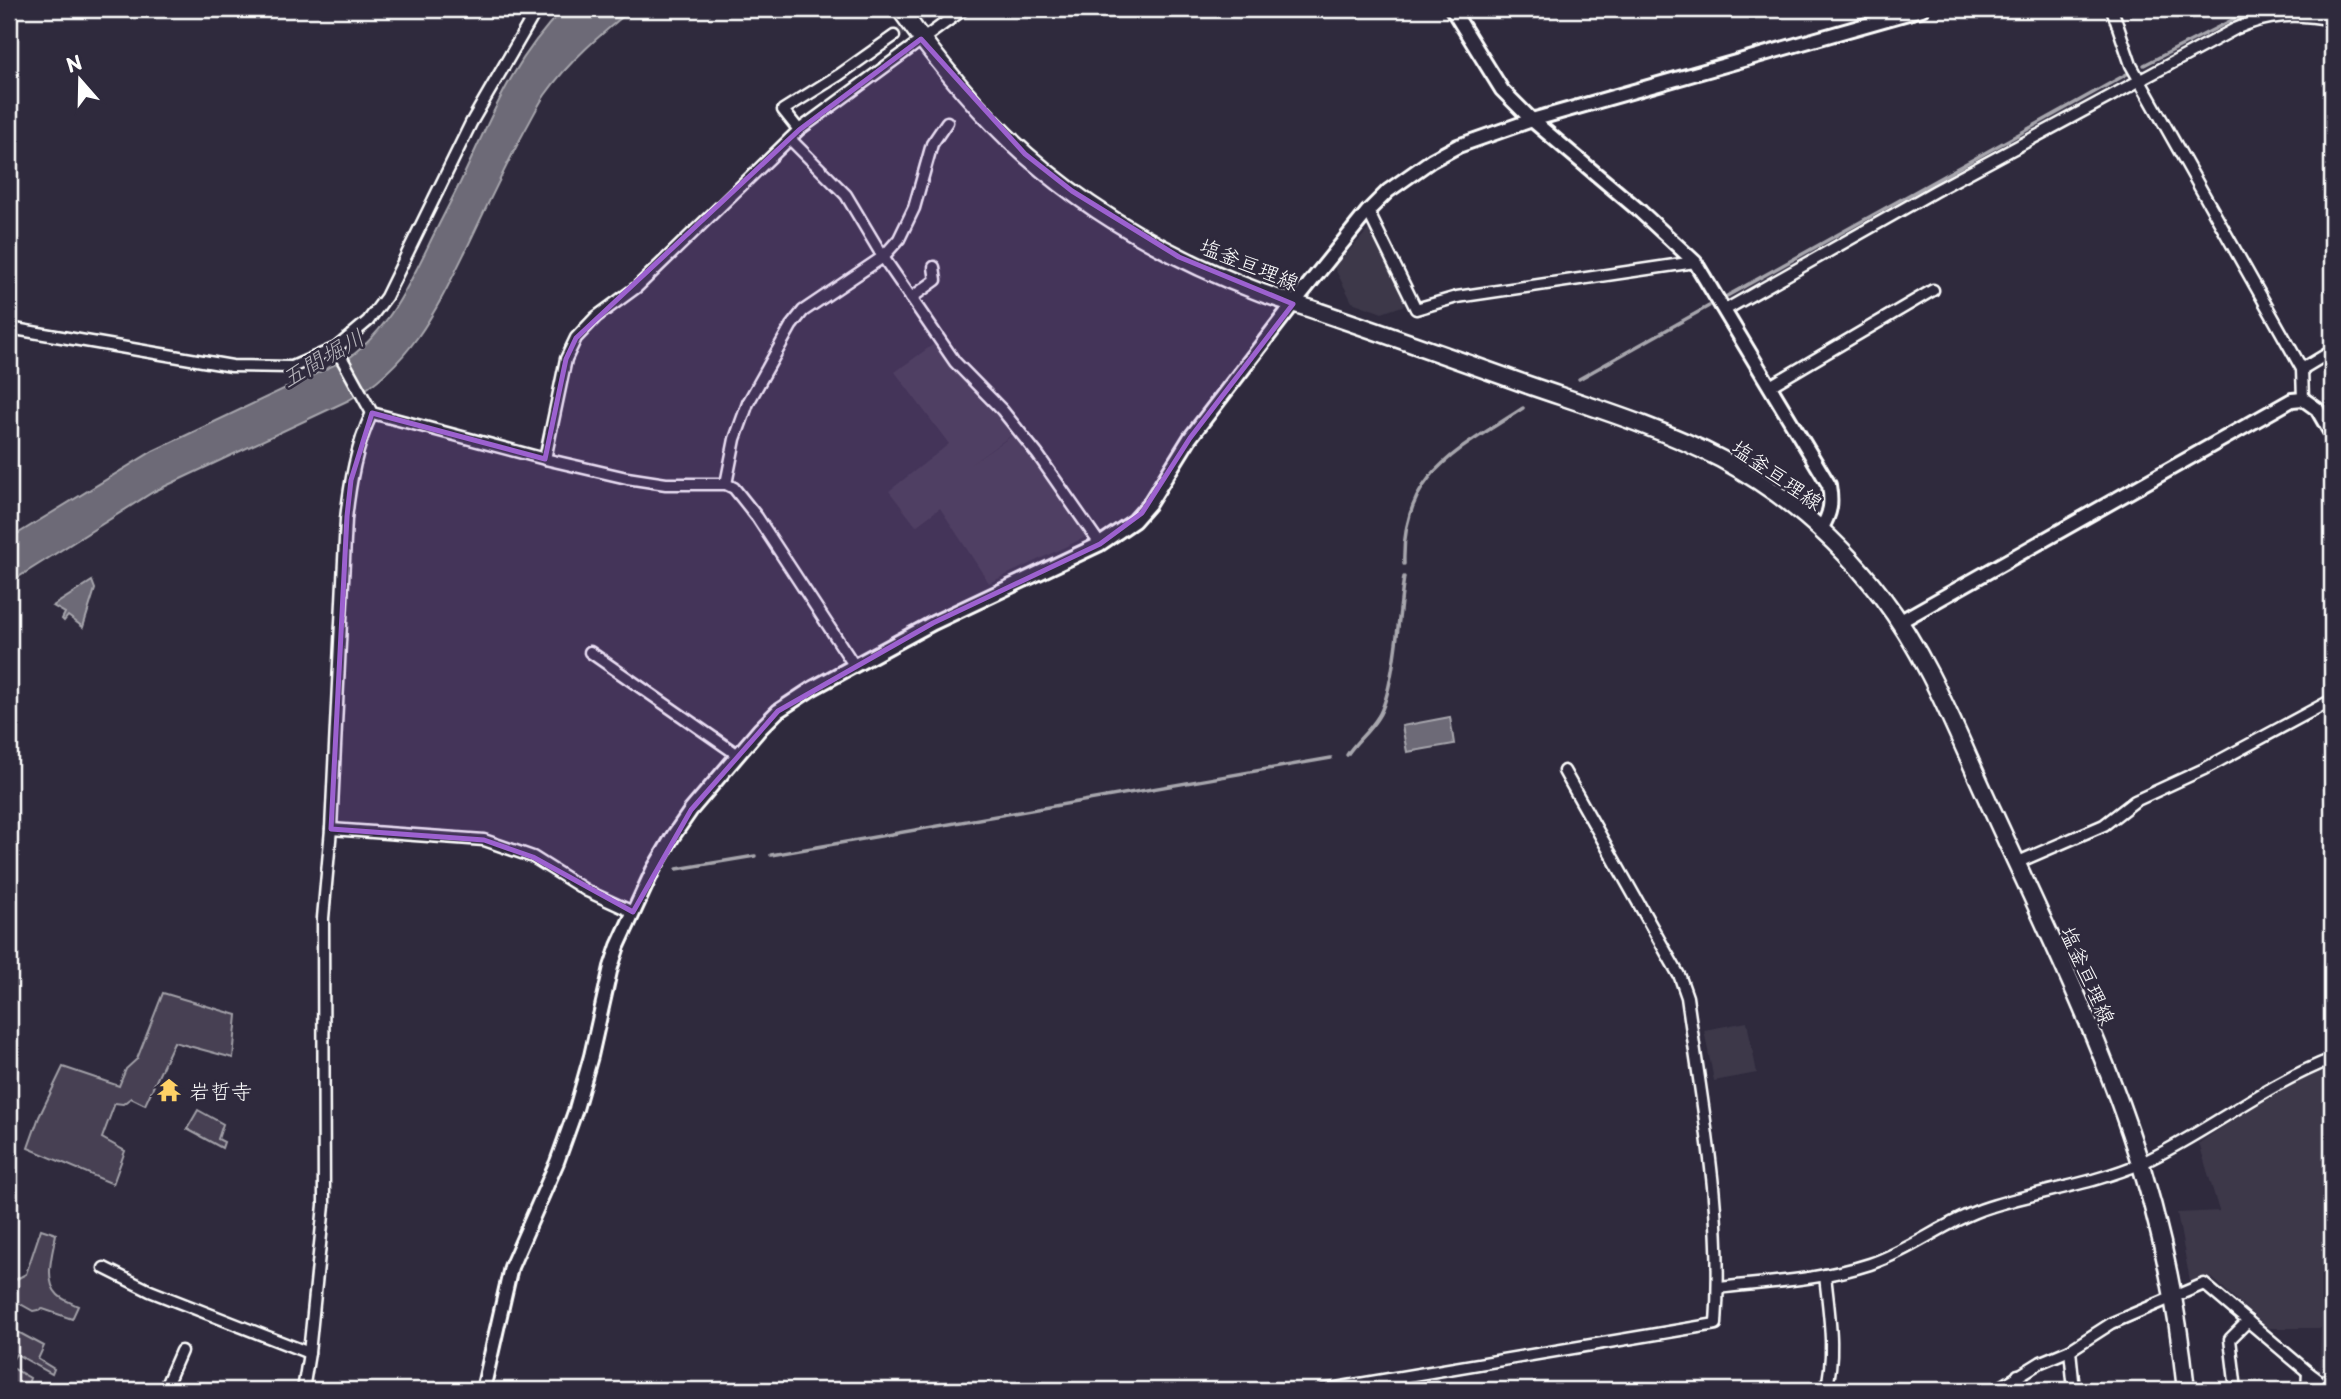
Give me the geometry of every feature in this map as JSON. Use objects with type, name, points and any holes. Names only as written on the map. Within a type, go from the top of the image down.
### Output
[{"type":"main road","name":"塩釜亘理線","points":[[900,9],[962,90],[1025,154],[1072,191],[1121,224],[1179,257],[1228,280],[1609,413],[1691,445],[1744,472],[1780,496],[1821,529],[1858,568],[1899,622],[1939,695],[2081,1007],[2122,1109],[2158,1226],[2173,1295],[2186,1390]]},
{"type":"street","points":[[9,328],[232,366],[292,366],[336,348],[368,321],[386,297],[471,123],[537,9]]},
{"type":"street","points":[[545,458],[566,359],[576,338],[596,317],[637,287],[799,130],[964,9]]},
{"type":"street","points":[[1452,9],[1502,90],[1532,120],[1641,212],[1695,262],[1829,485],[1832,502],[1829,516],[1821,529]]},
{"type":"street","points":[[483,1390],[511,1267],[576,1109],[611,967],[633,912],[673,836],[691,810],[778,711],[854,665],[933,623],[1100,544],[1125,528],[1142,513],[1190,438],[1368,211],[1388,191],[1432,160],[1458,146],[1532,120],[1922,9]]},
{"type":"street","points":[[2112,9],[2131,65],[2302,369],[2303,399]]},
{"type":"street","points":[[1725,310],[2235,29],[2258,20],[2287,14],[2332,20]]},
{"type":"street","points":[[799,130],[783,110],[894,36]]},
{"type":"street","points":[[726,484],[735,439],[748,404],[791,327],[803,312],[883,257],[899,239],[914,208],[932,144],[947,122]]},
{"type":"street","points":[[790,139],[846,195],[883,257],[955,362],[1002,410],[1038,455],[1100,544]]},
{"type":"street","points":[[1368,211],[1416,309],[1457,297],[1695,262]]},
{"type":"street","points":[[911,298],[936,280],[934,267]]},
{"type":"street","points":[[1770,386],[1933,290]]},
{"type":"street","points":[[336,348],[372,413],[627,478],[666,484],[726,484],[734,488],[757,517],[854,665]]},
{"type":"street","points":[[2302,369],[2332,351]]},
{"type":"street","points":[[1899,622],[2292,400],[2303,399],[2317,409],[2332,435]]},
{"type":"street","points":[[303,1390],[324,1205],[323,918],[331,829],[346,519],[351,480],[372,413]]},
{"type":"street","points":[[590,652],[738,755]]},
{"type":"street","points":[[2016,863],[2104,825],[2135,801],[2204,769],[2332,700]]},
{"type":"street","points":[[1324,1390],[1716,1324],[1718,1288],[1714,1188],[1687,997],[1680,977],[1563,771]]},
{"type":"street","points":[[331,829],[484,840],[533,857],[587,891],[633,912]]},
{"type":"street","points":[[1718,1288],[1825,1275],[1869,1264],[1986,1208],[2140,1163],[2195,1135],[2260,1094],[2332,1059]]},
{"type":"street","points":[[104,1268],[150,1291],[309,1353]]},
{"type":"street","points":[[1825,1275],[1831,1336],[1831,1372],[1826,1390]]},
{"type":"street","points":[[1996,1390],[2041,1362],[2070,1350],[2112,1323],[2204,1284],[2332,1390]]},
{"type":"street","points":[[2236,1390],[2230,1339],[2248,1321]]},
{"type":"street","points":[[2070,1350],[2074,1390]]},
{"type":"street","points":[[164,1390],[181,1351]]},
{"type":"street","points":[[2307,1390],[2308,1372]]},
{"type":"street","points":[[2018,1375],[2019,1390]]},
{"type":"highlighted area","points":[[921,39],[1025,154],[1072,191],[1179,257],[1293,304],[1190,438],[1142,513],[1100,544],[933,623],[778,711],[691,810],[633,912],[533,857],[484,840],[331,829],[347,516],[351,480],[372,413],[545,459],[566,359],[576,338],[799,130]]},
{"type":"shaded area","points":[[563,9],[632,9],[575,60],[545,95],[431,316],[419,336],[389,371],[349,400],[153,492],[9,583],[9,539],[153,451],[349,358],[376,333],[408,286],[516,70],[529,49]]},
{"type":"shaded area","points":[[1371,227],[1408,304],[1382,313],[1352,302],[1334,267]]},
{"type":"shaded area","points":[[938,341],[1016,432],[968,466],[1016,433],[1090,535],[989,583],[940,508],[916,526],[889,491],[949,444],[895,372]]},
{"type":"shaded area","points":[[92,581],[95,589],[83,627],[68,616],[64,621],[62,619],[65,613],[53,606]]},
{"type":"shaded area","points":[[1450,717],[1454,744],[1407,752],[1402,726]]},
{"type":"shaded area","points":[[163,993],[237,1015],[233,1058],[174,1042],[145,1105],[131,1098],[123,1104],[115,1103],[102,1138],[125,1151],[113,1184],[28,1148],[39,1117],[63,1067],[119,1086],[126,1069],[137,1059]]},
{"type":"shaded area","points":[[1747,1022],[1757,1073],[1714,1081],[1704,1030]]},
{"type":"shaded area","points":[[2332,1068],[2332,1378],[2319,1369],[2321,1328],[2268,1328],[2212,1278],[2190,1281],[2177,1213],[2219,1211],[2199,1143],[2272,1094]]},
{"type":"shaded area","points":[[198,1110],[223,1124],[218,1139],[224,1142],[222,1148],[187,1129]]},
{"type":"shaded area","points":[[41,1229],[56,1234],[50,1266],[51,1282],[58,1295],[78,1306],[72,1319],[43,1309],[33,1311],[15,1301],[9,1301],[9,1283],[26,1274]]},
{"type":"shaded area","points":[[9,1313],[16,1331],[44,1346],[38,1359],[54,1369],[52,1374],[16,1354],[9,1365]]},
{"type":"shaded area","points":[[9,1366],[30,1378],[26,1390],[9,1390]]},
{"type":"waterway","points":[[2144,65],[2232,20],[2269,9]]},
{"type":"waterway","points":[[2321,9],[2332,11]]},
{"type":"waterway","points":[[1727,296],[2127,74]]},
{"type":"waterway","points":[[1579,379],[1709,306]]},
{"type":"waterway","points":[[1404,564],[1406,533],[1412,508],[1423,487],[1437,469],[1455,453],[1523,408]]},
{"type":"waterway","points":[[1347,755],[1378,717],[1384,705],[1392,671],[1404,577]]},
{"type":"waterway","points":[[771,855],[1331,758]]},
{"type":"waterway","points":[[677,869],[755,856]]},
{"type":"tunnel","points":[[894,36],[928,11]]},
{"type":"place","name":"岩哲寺","points":[[169,1090]]},
{"type":"water label","name":"五間堀川","points":[[322,357]]}]
